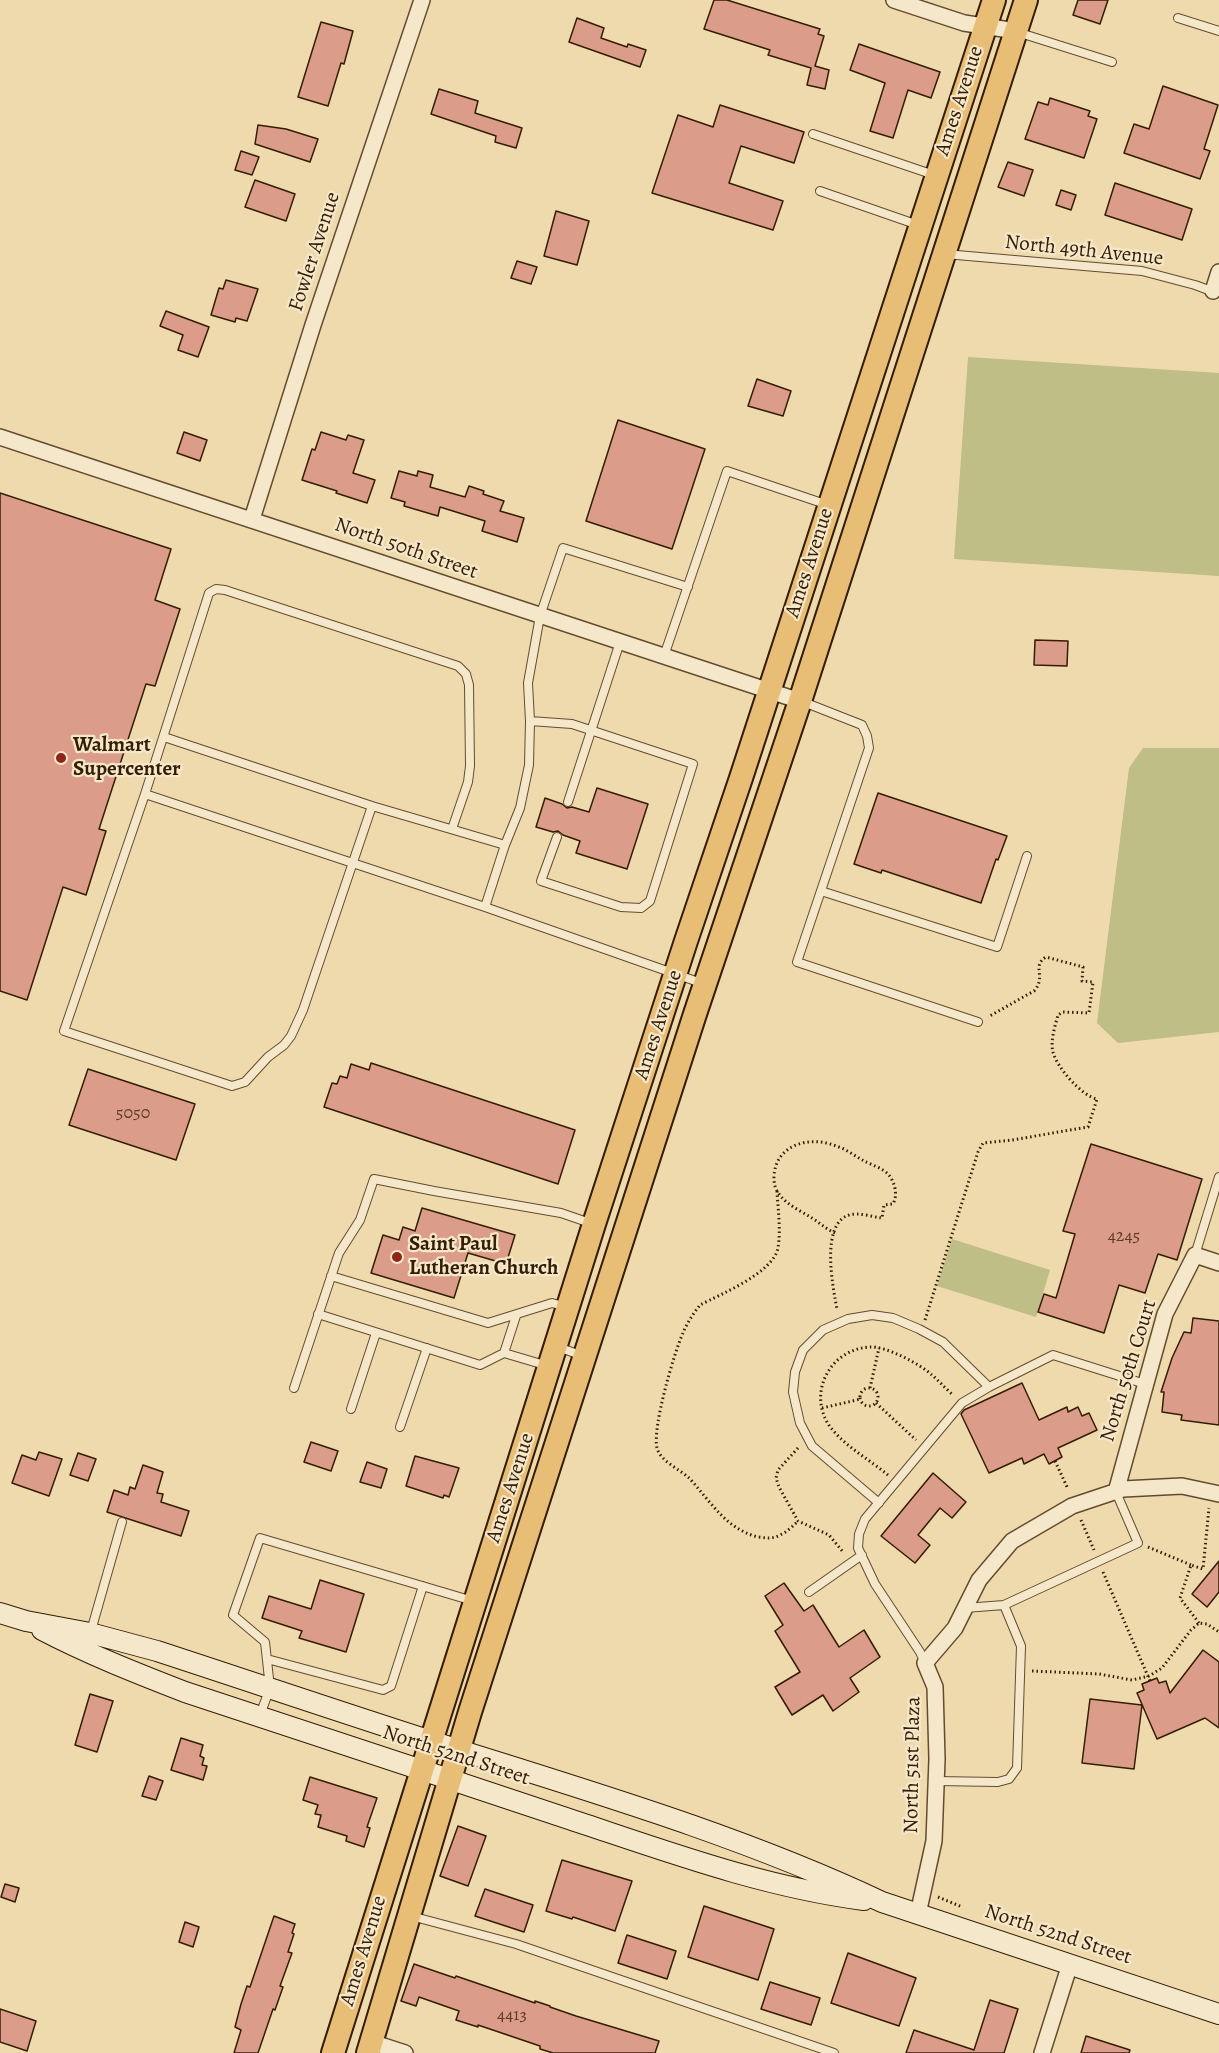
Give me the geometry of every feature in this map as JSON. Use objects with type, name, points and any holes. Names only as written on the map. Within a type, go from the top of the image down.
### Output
[{"type":"main road","name":"Ames Avenue","points":[[333,2053],[594,1224],[994,0]]},
{"type":"main road","name":"Ames Avenue","points":[[369,2047],[459,1750],[585,1357],[1026,0]]},
{"type":"main road","name":"North 52nd Street","points":[[0,1613],[26,1622],[76,1648],[185,1692],[615,1834],[819,1894],[882,1902]]},
{"type":"main road","name":"North 52nd Street","points":[[26,1622],[90,1633],[158,1651],[430,1741],[680,1820],[836,1881],[882,1902],[1219,2014]]},
{"type":"street","name":"Fowler Avenue","points":[[252,519],[313,325],[422,0]]},
{"type":"street","points":[[894,0],[963,23],[1016,31]]},
{"type":"street","points":[[1216,293],[1219,272]]},
{"type":"street","name":"North 50th Street","points":[[0,437],[800,701]]},
{"type":"street","points":[[1195,1255],[1219,1263]]},
{"type":"street","name":"North 50th Court","points":[[1116,1492],[1165,1314],[1195,1255]]},
{"type":"street","points":[[925,1663],[955,1628],[979,1580],[1012,1541],[1072,1506],[1123,1489],[1182,1486],[1215,1493]]},
{"type":"street","name":"North 51st Plaza","points":[[918,1914],[934,1841],[936,1781],[935,1686],[925,1663]]},
{"type":"street","points":[[1042,2053],[1070,1964]]},
{"type":"street","points":[[369,2047],[405,2053]]},
{"type":"lane","points":[[1178,18],[1219,31]]},
{"type":"lane","points":[[1016,31],[1112,62]]},
{"type":"lane","points":[[813,134],[936,175]]},
{"type":"lane","points":[[820,191],[920,226]]},
{"type":"lane","name":"North 49th Avenue","points":[[944,254],[1142,271],[1216,293]]},
{"type":"lane","points":[[664,656],[727,471],[829,506]]},
{"type":"lane","points":[[485,907],[520,808],[529,765],[528,683],[540,616],[563,548],[688,587]]},
{"type":"lane","points":[[372,806],[303,1010],[284,1046],[268,1057],[245,1082],[232,1086],[64,1031],[164,737],[209,593],[216,589],[458,666],[466,674],[469,685],[470,766],[468,782],[452,829]]},
{"type":"lane","points":[[568,802],[620,642]]},
{"type":"lane","points":[[800,701],[862,725],[869,748],[797,962],[978,1022]]},
{"type":"lane","points":[[530,721],[572,724],[693,764],[650,901],[641,908],[621,907],[541,881],[557,837]]},
{"type":"lane","points":[[164,737],[372,806],[506,845]]},
{"type":"lane","points":[[145,794],[485,907],[705,984]]},
{"type":"lane","points":[[821,891],[997,947],[1027,856]]},
{"type":"lane","points":[[1195,1255],[1219,1177]]},
{"type":"lane","points":[[294,1388],[339,1253],[360,1220],[374,1179],[561,1213],[594,1224]]},
{"type":"lane","points":[[331,1276],[488,1323],[552,1303],[568,1308]]},
{"type":"lane","points":[[318,1314],[480,1365],[504,1353],[585,1357]]},
{"type":"lane","points":[[879,1503],[812,1446],[800,1423],[793,1392],[795,1372],[803,1350],[823,1330],[848,1319],[872,1315],[893,1318],[943,1342],[989,1387]]},
{"type":"lane","points":[[504,1353],[516,1316]]},
{"type":"lane","points":[[351,1409],[376,1333]]},
{"type":"lane","points":[[400,1427],[427,1348]]},
{"type":"lane","points":[[925,1663],[875,1584],[858,1548],[859,1534],[865,1519],[962,1403],[1053,1355],[1145,1384]]},
{"type":"lane","points":[[965,1608],[1004,1605],[1138,1543],[1116,1492]]},
{"type":"lane","points":[[90,1633],[122,1522]]},
{"type":"lane","points":[[260,1716],[270,1688],[265,1642],[233,1615],[260,1538],[475,1601]]},
{"type":"lane","points":[[809,1593],[862,1555]]},
{"type":"lane","points":[[267,1659],[383,1690],[391,1686],[423,1586]]},
{"type":"lane","points":[[936,1781],[998,1782],[1009,1779],[1017,1768],[1021,1646],[1004,1605]]},
{"type":"lane","points":[[409,1915],[516,1944],[834,2053]]},
{"type":"path","points":[[922,1330],[978,1152],[983,1143],[1088,1127],[1097,1099],[1083,1093],[1056,1059],[1052,1050],[1058,1015],[1063,1012],[1089,1013],[1093,982],[1082,981],[1083,967],[1046,957],[1041,960],[1038,967],[1041,979],[1034,991],[978,1022]]},
{"type":"path","points":[[798,1521],[783,1534],[770,1538],[755,1536],[735,1528],[725,1520],[688,1477],[663,1458],[657,1446],[661,1406],[677,1347],[695,1311],[700,1305],[741,1284],[769,1263],[776,1254],[779,1236],[777,1191],[774,1182],[776,1164],[786,1150],[814,1142],[835,1145],[888,1174],[896,1192],[895,1202],[890,1206],[884,1205],[882,1218],[857,1214],[844,1218],[835,1233],[830,1252],[839,1323]]},
{"type":"path","points":[[777,1191],[788,1203],[835,1233]]},
{"type":"path","points":[[870,1388],[879,1348]]},
{"type":"path","points":[[896,1481],[831,1427],[820,1398],[828,1370],[839,1358],[855,1350],[879,1348],[924,1369],[962,1403]]},
{"type":"path","points":[[861,1399],[863,1391],[870,1388]]},
{"type":"path","points":[[870,1388],[877,1392],[876,1403]]},
{"type":"path","points":[[822,1408],[861,1399]]},
{"type":"path","points":[[861,1399],[867,1405],[876,1403]]},
{"type":"path","points":[[876,1403],[924,1448]]},
{"type":"path","points":[[808,1438],[783,1463],[776,1478],[798,1521],[829,1535],[852,1562]]},
{"type":"path","points":[[1138,1543],[1203,1569],[1215,1493]]},
{"type":"path","points":[[1191,1565],[1180,1598],[1198,1623],[1207,1624],[1219,1632]]},
{"type":"path","points":[[1020,1671],[1099,1674],[1132,1680],[1149,1677],[1162,1668],[1198,1623]]},
{"type":"green space","points":[[968,357],[1219,373],[1219,576],[954,559]]},
{"type":"green space","points":[[1143,748],[1219,748],[1219,1032],[1118,1043],[1097,1023],[1129,768]]},
{"type":"green space","points":[[952,1239],[1050,1270],[1036,1317],[937,1286]]},
{"type":"building","points":[[714,0],[727,0],[820,29],[818,34],[824,36],[815,66],[829,70],[825,89],[807,85],[811,68],[768,55],[770,50],[704,29]]},
{"type":"building","points":[[1078,0],[1108,0],[1100,24],[1073,15]]},
{"type":"building","points":[[577,18],[604,28],[601,38],[627,47],[628,44],[646,50],[640,67],[569,42]]},
{"type":"building","points":[[321,22],[353,31],[344,64],[341,63],[328,106],[298,97]]},
{"type":"building","points":[[859,44],[940,72],[931,98],[908,90],[893,138],[870,131],[885,83],[850,70]]},
{"type":"building","points":[[1163,86],[1218,105],[1204,149],[1210,151],[1200,179],[1124,153],[1134,124],[1149,129]]},
{"type":"building","points":[[439,89],[478,101],[475,113],[522,128],[516,148],[495,142],[496,136],[431,114]]},
{"type":"building","points":[[1050,98],[1090,111],[1088,116],[1097,119],[1084,158],[1025,139],[1038,102],[1048,105]]},
{"type":"building","points":[[720,105],[804,132],[794,163],[741,146],[729,183],[783,201],[773,230],[652,193],[678,115],[713,127]]},
{"type":"building","points":[[258,125],[286,129],[318,139],[310,162],[255,144]]},
{"type":"building","points":[[241,151],[259,157],[252,175],[235,170]]},
{"type":"building","points":[[1008,162],[1033,170],[1024,196],[998,187]]},
{"type":"building","points":[[255,180],[295,194],[286,221],[245,207]]},
{"type":"building","points":[[1115,183],[1192,209],[1182,240],[1105,215]]},
{"type":"building","points":[[1061,190],[1076,195],[1071,210],[1056,205]]},
{"type":"building","points":[[556,211],[589,221],[577,265],[544,256]]},
{"type":"building","points":[[517,261],[537,267],[531,284],[511,278]]},
{"type":"building","points":[[226,280],[258,289],[247,321],[236,318],[235,322],[211,315],[219,288],[223,289]]},
{"type":"building","points":[[166,311],[209,327],[198,357],[178,350],[183,335],[160,326]]},
{"type":"building","points":[[757,379],[791,391],[783,416],[748,406]]},
{"type":"building","points":[[618,420],[705,449],[672,549],[586,521]]},
{"type":"building","points":[[184,432],[207,440],[200,461],[177,453]]},
{"type":"building","points":[[321,432],[346,440],[348,435],[364,440],[353,473],[375,480],[367,503],[302,480],[312,449],[315,450]]},
{"type":"building","points":[[399,471],[417,476],[418,471],[433,475],[430,487],[465,497],[469,486],[484,491],[483,494],[504,501],[500,511],[524,518],[517,542],[482,531],[485,521],[440,507],[438,516],[404,506],[405,502],[391,498]]},
{"type":"building","name":"Walmart Supercenter","points":[[0,493],[171,549],[155,600],[180,609],[155,686],[146,684],[99,829],[106,831],[86,895],[63,887],[27,1000],[0,991]]},
{"type":"building","points":[[1035,640],[1068,641],[1067,666],[1034,665]]},
{"type":"building","points":[[597,788],[648,804],[627,869],[576,853],[580,841],[558,831],[553,832],[536,827],[545,798],[567,808],[572,807],[589,812]]},
{"type":"building","points":[[878,793],[1007,836],[998,860],[996,859],[981,903],[882,870],[881,873],[854,864]]},
{"type":"building","points":[[371,1063],[575,1130],[558,1184],[324,1107],[332,1083],[337,1084],[340,1076],[347,1078],[351,1064],[369,1070]]},
{"type":"building","points":[[88,1069],[195,1104],[176,1160],[69,1125]]},
{"type":"building","points":[[1091,1144],[1202,1179],[1177,1260],[1158,1254],[1145,1293],[1119,1285],[1104,1333],[1038,1312],[1044,1294],[1056,1298],[1075,1234],[1063,1231]]},
{"type":"building","points":[[422,1208],[515,1235],[506,1264],[468,1253],[454,1298],[371,1273],[383,1235],[399,1240],[403,1227],[415,1231]]},
{"type":"building","points":[[1193,1318],[1219,1321],[1219,1425],[1181,1420],[1182,1415],[1162,1412],[1164,1392],[1161,1392],[1172,1358],[1184,1332],[1191,1333]]},
{"type":"building","points":[[1022,1383],[1039,1420],[1067,1407],[1068,1412],[1078,1407],[1082,1416],[1089,1413],[1097,1430],[1058,1448],[1062,1457],[1049,1464],[1044,1454],[1024,1464],[1022,1458],[989,1473],[961,1414],[964,1410]]},
{"type":"building","points":[[311,1442],[338,1451],[331,1471],[304,1462]]},
{"type":"building","points":[[39,1452],[62,1459],[49,1496],[12,1483],[22,1455],[36,1460]]},
{"type":"building","points":[[78,1453],[96,1459],[88,1481],[70,1475]]},
{"type":"building","points":[[415,1456],[459,1468],[449,1497],[444,1495],[443,1498],[406,1486]]},
{"type":"building","points":[[367,1462],[387,1469],[381,1488],[360,1482]]},
{"type":"building","points":[[143,1465],[163,1472],[157,1493],[163,1494],[161,1502],[189,1511],[181,1536],[107,1512],[114,1490],[128,1495],[130,1487],[135,1489]]},
{"type":"building","points":[[933,1473],[966,1502],[952,1518],[940,1508],[918,1535],[930,1545],[915,1563],[881,1536]]},
{"type":"building","points":[[1219,1561],[1219,1592],[1207,1607],[1192,1594]]},
{"type":"building","points":[[320,1580],[364,1594],[346,1652],[299,1638],[302,1631],[262,1618],[269,1596],[311,1609]]},
{"type":"building","points":[[784,1583],[804,1611],[813,1605],[839,1647],[864,1630],[880,1657],[850,1678],[859,1692],[833,1711],[823,1695],[792,1715],[775,1687],[800,1672],[775,1631],[783,1625],[765,1596]]},
{"type":"building","points":[[1203,1650],[1219,1662],[1219,1728],[1205,1718],[1157,1739],[1137,1693],[1144,1690],[1142,1684],[1157,1678],[1159,1683],[1166,1681],[1170,1693]]},
{"type":"building","points":[[90,1694],[113,1701],[97,1752],[75,1745]]},
{"type":"building","points":[[1090,1699],[1142,1705],[1134,1769],[1082,1763]]},
{"type":"building","points":[[181,1738],[203,1745],[200,1756],[204,1758],[202,1765],[207,1766],[203,1780],[171,1770]]},
{"type":"building","points":[[149,1776],[163,1781],[156,1800],[142,1796]]},
{"type":"building","points":[[310,1777],[377,1798],[367,1827],[370,1828],[364,1847],[346,1841],[347,1836],[318,1827],[321,1815],[315,1814],[318,1805],[303,1800]]},
{"type":"building","points":[[458,1826],[486,1836],[468,1886],[440,1876]]},
{"type":"building","points":[[562,1860],[632,1881],[615,1931],[546,1911]]},
{"type":"building","points":[[5,1884],[19,1888],[15,1902],[1,1897]]},
{"type":"building","points":[[485,1889],[533,1905],[524,1932],[475,1916]]},
{"type":"building","points":[[704,1906],[774,1929],[758,1980],[688,1957]]},
{"type":"building","points":[[274,1916],[295,1924],[288,1952],[292,1953],[280,1986],[283,1987],[258,2053],[234,2053],[241,2030],[235,2027],[241,2004],[247,1986],[250,1987]]},
{"type":"building","points":[[185,1922],[199,1927],[193,1947],[179,1942]]},
{"type":"building","points":[[627,1935],[676,1951],[667,1979],[618,1963]]},
{"type":"building","points":[[848,1953],[916,1978],[899,2026],[831,2003]]},
{"type":"building","points":[[414,1964],[659,2041],[655,2053],[553,2053],[540,2049],[540,2046],[456,2020],[459,2011],[419,1997],[416,2006],[401,2001]]},
{"type":"building","points":[[770,1982],[820,1998],[811,2025],[761,2009]]},
{"type":"building","points":[[990,2000],[1018,2009],[1004,2053],[906,2053],[914,2030],[974,2050]]},
{"type":"building","points":[[0,2009],[36,2021],[27,2051],[0,2042]]},
{"type":"building","points":[[1086,2036],[1130,2050],[1129,2053],[1081,2053]]},
{"type":"place","name":"Walmart Supercenter","points":[[61,758]]},
{"type":"place","name":"Saint Paul Lutheran Church","points":[[397,1257]]}]
